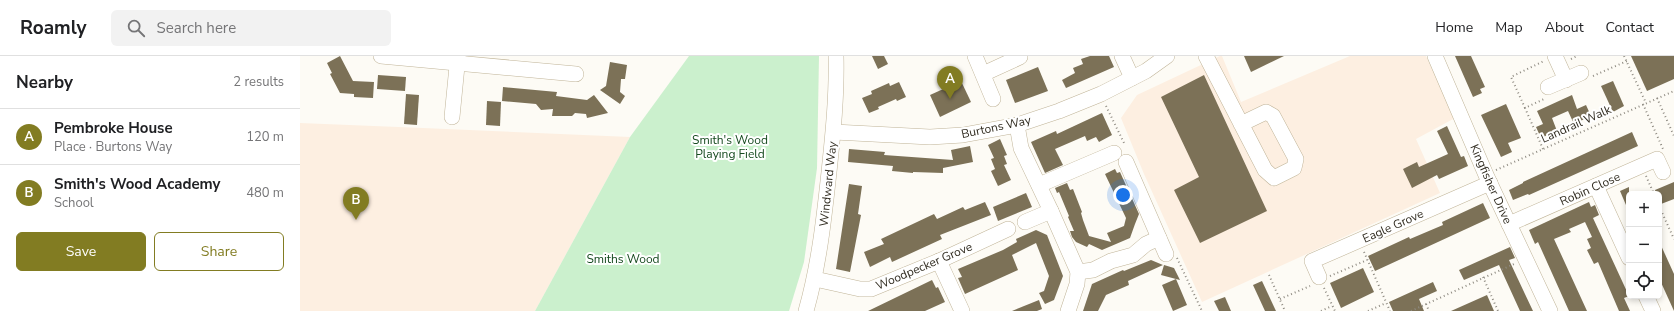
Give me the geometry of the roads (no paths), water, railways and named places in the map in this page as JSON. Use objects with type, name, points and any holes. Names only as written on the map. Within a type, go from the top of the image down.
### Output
[{"type":"street","points":[[381,56],[458,60],[576,74]]},
{"type":"street","name":"Windward Way","points":[[806,311],[815,279],[824,227],[834,132],[836,56]]},
{"type":"street","points":[[975,56],[993,99]]},
{"type":"street","points":[[1122,56],[1132,78]]},
{"type":"street","name":"Burtons Way","points":[[834,132],[930,137],[963,136],[1016,125],[1066,108],[1132,78],[1146,71],[1167,56]]},
{"type":"street","points":[[1206,56],[1241,124]]},
{"type":"street","name":"Kingfisher Drive","points":[[1435,56],[1508,224],[1550,311]]},
{"type":"street","points":[[983,74],[1020,58]]},
{"type":"street","points":[[1551,58],[1566,80]]},
{"type":"street","points":[[452,117],[458,60]]},
{"type":"street","points":[[1547,93],[1566,80],[1587,75]]},
{"type":"street","points":[[1016,125],[1021,148],[1052,211],[1078,272],[1077,284],[1068,311]]},
{"type":"street","points":[[1039,185],[1120,157],[1166,254]]},
{"type":"street","name":"Robin Close","points":[[1508,224],[1657,159],[1663,172]]},
{"type":"street","name":"Eagle Grove","points":[[1319,277],[1312,261],[1359,241],[1488,179]]},
{"type":"street","points":[[1596,186],[1626,251]]},
{"type":"street","points":[[1025,222],[1052,211]]},
{"type":"street","name":"Woodpecker Grove","points":[[815,279],[860,290],[871,289],[939,261],[1008,229]]},
{"type":"street","points":[[1078,272],[1093,270],[1111,261],[1133,255],[1146,244],[1159,238]]},
{"type":"street","points":[[939,261],[962,311]]},
{"type":"street","points":[[1647,299],[1653,311]]},
{"type":"place","name":"Pembroke House","points":[[950,99]]},
{"type":"place","name":"Smith's Wood Academy","points":[[356,220]]},
{"type":"park label","name":"Smith's Wood Playing Field","points":[[730,147]]},
{"type":"park label","name":"Smiths Wood","points":[[623,259]]}]
